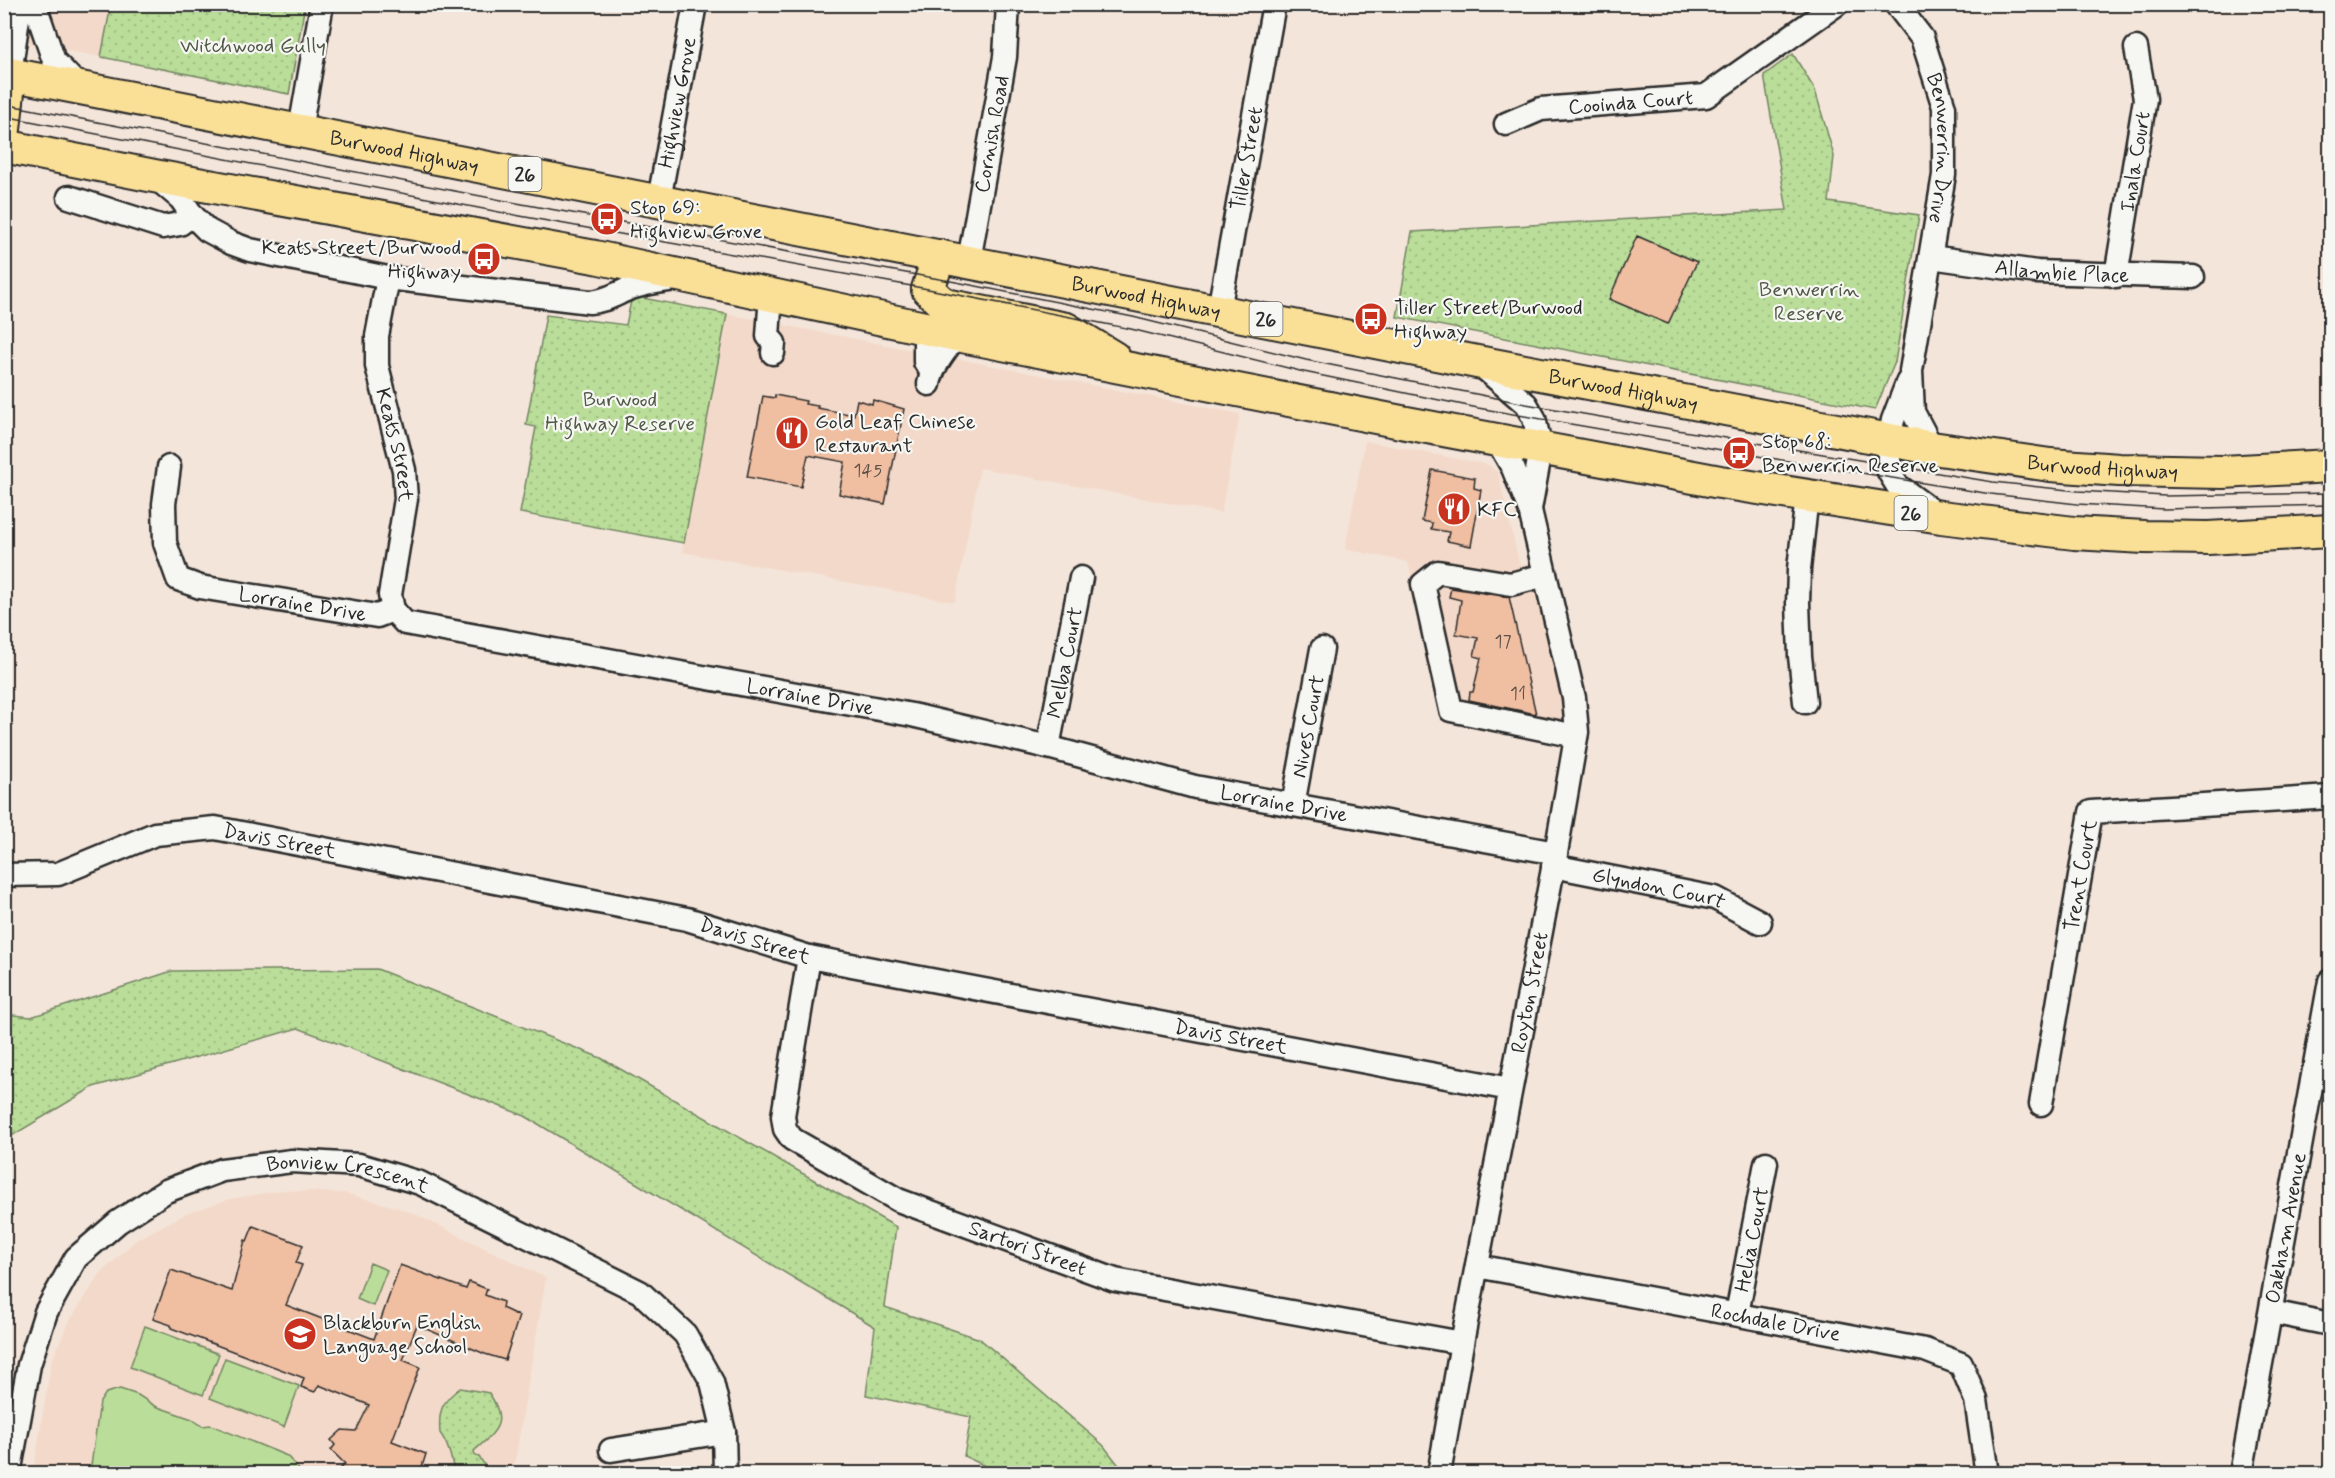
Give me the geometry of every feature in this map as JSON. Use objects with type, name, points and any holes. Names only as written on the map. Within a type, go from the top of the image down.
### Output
[{"type":"highway","name":"Burwood Highway","points":[[7,74],[1477,362],[1932,448],[2050,465],[2119,470],[2223,472],[2331,466]]},
{"type":"highway","points":[[4,129],[7,74]]},
{"type":"highway","name":"26","points":[[4,146],[154,176],[489,236],[688,276],[925,329],[1497,440],[1807,496],[1941,517],[2074,533],[2208,538],[2331,531]]},
{"type":"highway","points":[[939,256],[928,289],[940,301],[964,309],[1066,329],[1130,368]]},
{"type":"street","points":[[7,74],[20,4]]},
{"type":"street","points":[[32,4],[39,17],[54,62],[80,88]]},
{"type":"street","points":[[300,130],[322,4]]},
{"type":"street","name":"Highview Grove","points":[[659,200],[695,4]]},
{"type":"street","name":"Cornish Road","points":[[969,261],[1005,57],[1008,4]]},
{"type":"street","name":"Tiller Street","points":[[1219,310],[1274,4]]},
{"type":"street","name":"Cooinda Court","points":[[1506,124],[1541,109],[1706,96],[1837,4]]},
{"type":"street","name":"Benwerrin Drive","points":[[1896,4],[1922,38],[1944,107],[1944,175],[1911,371],[1893,420],[1888,464],[1891,477],[1897,485],[1941,517]]},
{"type":"street","name":"Inala Court","points":[[2116,276],[2145,99],[2136,48]]},
{"type":"street","points":[[154,176],[181,199],[192,215],[207,230],[238,246],[292,260],[388,278],[596,302],[645,284],[688,276]]},
{"type":"street","points":[[69,197],[163,227],[177,226],[192,215]]},
{"type":"street","name":"Allambie Place","points":[[1931,256],[2037,272],[2193,277]]},
{"type":"street","name":"Keats Street","points":[[388,278],[377,336],[377,366],[406,485],[406,499],[390,595],[393,610]]},
{"type":"street","points":[[771,295],[768,336],[773,348],[780,339],[784,322],[802,302]]},
{"type":"street","points":[[925,329],[925,362],[930,377],[957,335]]},
{"type":"street","name":"Royton Street","points":[[1477,362],[1526,404],[1534,418],[1541,448],[1530,510]]},
{"type":"street","name":"Benwerrin Drive","points":[[1911,371],[1913,412],[1932,448]]},
{"type":"street","name":"Royton Street","points":[[1439,1473],[1555,860],[1576,736],[1574,698],[1530,510],[1513,468],[1497,440]]},
{"type":"street","name":"Lorraine Drive","points":[[169,468],[164,504],[165,543],[178,579],[200,587],[377,616],[393,610],[405,623],[912,715],[1048,747],[1195,787],[1293,805],[1555,860]]},
{"type":"street","points":[[1805,702],[1798,603],[1799,569],[1807,496]]},
{"type":"street","points":[[1545,575],[1510,584],[1438,572],[1422,584],[1451,710],[1576,736]]},
{"type":"street","name":"Melba Court","points":[[1048,747],[1082,578]]},
{"type":"street","name":"Nives Court","points":[[1293,805],[1322,649]]},
{"type":"street","name":"Trent Court","points":[[2041,1104],[2091,813],[2331,797]]},
{"type":"street","name":"Davis Street","points":[[4,875],[58,874],[155,834],[215,828],[687,919],[809,957],[1510,1089]]},
{"type":"street","name":"Glyndon Court","points":[[1555,860],[1715,898],[1760,922]]},
{"type":"street","name":"Sartori Street","points":[[809,957],[783,1116],[785,1129],[792,1139],[898,1200],[1114,1280],[1462,1343]]},
{"type":"street","name":"Oakham Avenue","points":[[2241,1473],[2324,1053],[2331,981]]},
{"type":"street","name":"Bonview Crescent","points":[[9,1473],[28,1365],[46,1312],[76,1258],[118,1222],[166,1191],[222,1170],[292,1161],[359,1165],[420,1184],[640,1292],[685,1334],[712,1382],[724,1432],[725,1473]]},
{"type":"street","name":"Helia Court","points":[[1737,1314],[1766,1163]]},
{"type":"street","name":"Rochdale Drive","points":[[1477,1266],[1925,1350],[1961,1364],[1976,1400],[1987,1473]]},
{"type":"street","points":[[2271,1312],[2331,1324]]},
{"type":"street","points":[[611,1450],[724,1432]]},
{"type":"shaded area","points":[[4,5],[111,5],[101,57],[5,39]]},
{"type":"shaded area","points":[[727,314],[1240,414],[1221,513],[980,468],[955,602],[682,552]]},
{"type":"shaded area","points":[[1365,441],[1489,465],[1498,473],[1520,566],[1530,564],[1567,727],[1445,715],[1408,562],[1345,549]]},
{"type":"shaded area","name":"Blackburn English Language School","points":[[283,1190],[344,1193],[396,1207],[415,1214],[546,1278],[513,1473],[33,1474],[51,1363],[67,1325],[100,1274],[136,1240],[187,1213],[230,1199]]},
{"type":"green space","name":"Witchwood Gully","points":[[111,5],[305,5],[289,94],[101,57]]},
{"type":"green space","name":"Benwerrin Reserve","points":[[1793,54],[1815,90],[1834,156],[1829,202],[1919,215],[1895,362],[1875,410],[1397,317],[1412,232],[1787,210],[1764,75]]},
{"type":"green space","name":"Burwood Highway Reserve","points":[[632,296],[727,314],[684,543],[520,513],[536,427],[526,425],[546,315],[626,325]]},
{"type":"green space","points":[[377,969],[601,1058],[896,1227],[885,1307],[980,1339],[1103,1445],[1125,1473],[1000,1473],[964,1456],[971,1417],[866,1395],[875,1327],[525,1116],[298,1028],[93,1087],[5,1140],[5,1014],[31,1017],[172,971]]},
{"type":"green space","points":[[370,1263],[387,1270],[373,1306],[357,1299]]},
{"type":"green space","points":[[145,1326],[219,1354],[203,1395],[130,1367]]},
{"type":"green space","points":[[225,1358],[299,1386],[284,1427],[210,1398]]},
{"type":"green space","points":[[460,1388],[489,1393],[498,1412],[499,1419],[494,1432],[474,1451],[475,1456],[479,1457],[484,1464],[485,1473],[454,1473],[450,1452],[440,1433],[442,1407]]},
{"type":"green space","points":[[120,1389],[138,1395],[155,1406],[192,1419],[202,1426],[211,1425],[287,1456],[302,1473],[90,1473],[100,1402],[106,1393]]},
{"type":"building","points":[[1637,236],[1697,262],[1668,324],[1609,299]]},
{"type":"building","points":[[775,395],[806,401],[805,404],[818,406],[817,408],[854,415],[857,400],[872,404],[873,400],[904,409],[885,504],[839,494],[845,462],[808,455],[801,487],[747,477],[763,396],[775,398]]},
{"type":"building","name":"KFC","points":[[1432,470],[1475,478],[1474,488],[1481,490],[1471,546],[1447,541],[1449,532],[1431,529],[1432,523],[1422,521]]},
{"type":"building","points":[[1451,588],[1509,597],[1536,714],[1469,700],[1481,658],[1474,656],[1478,638],[1456,634],[1461,600],[1449,597]]},
{"type":"building","points":[[253,1226],[303,1245],[296,1263],[302,1265],[286,1305],[374,1339],[400,1265],[466,1289],[469,1282],[487,1289],[485,1295],[503,1302],[502,1308],[519,1316],[505,1360],[485,1354],[417,1325],[403,1360],[420,1367],[392,1441],[426,1454],[420,1473],[336,1473],[345,1464],[331,1450],[335,1445],[331,1440],[342,1430],[356,1431],[369,1405],[319,1385],[315,1392],[301,1387],[304,1378],[171,1328],[171,1325],[153,1319],[171,1270],[232,1291],[245,1240],[247,1241]]},
{"type":"tram line","points":[[4,104],[522,204],[956,282],[1133,317],[1306,360],[1526,404],[1653,426],[1993,482],[2078,491],[2165,496],[2330,493]]},
{"type":"tram line","points":[[4,116],[520,216],[928,289],[1131,329],[1304,372],[1478,408],[1739,453],[1991,494],[2077,504],[2164,509],[2330,505]]},
{"type":"place","name":"Stop 69: Highview Grove","points":[[607,219]]},
{"type":"place","name":"Keats Street/Burwood Highway","points":[[484,259]]},
{"type":"place","name":"Tiller Street/Burwood Highway","points":[[1371,319]]},
{"type":"place","name":"Gold Leaf Chinese Restaurant","points":[[792,433]]},
{"type":"place","name":"Stop 68: Benwerrin Reserve","points":[[1739,453]]},
{"type":"place","name":"KFC","points":[[1454,509]]},
{"type":"place","name":"Blackburn English Language School","points":[[300,1334]]}]
